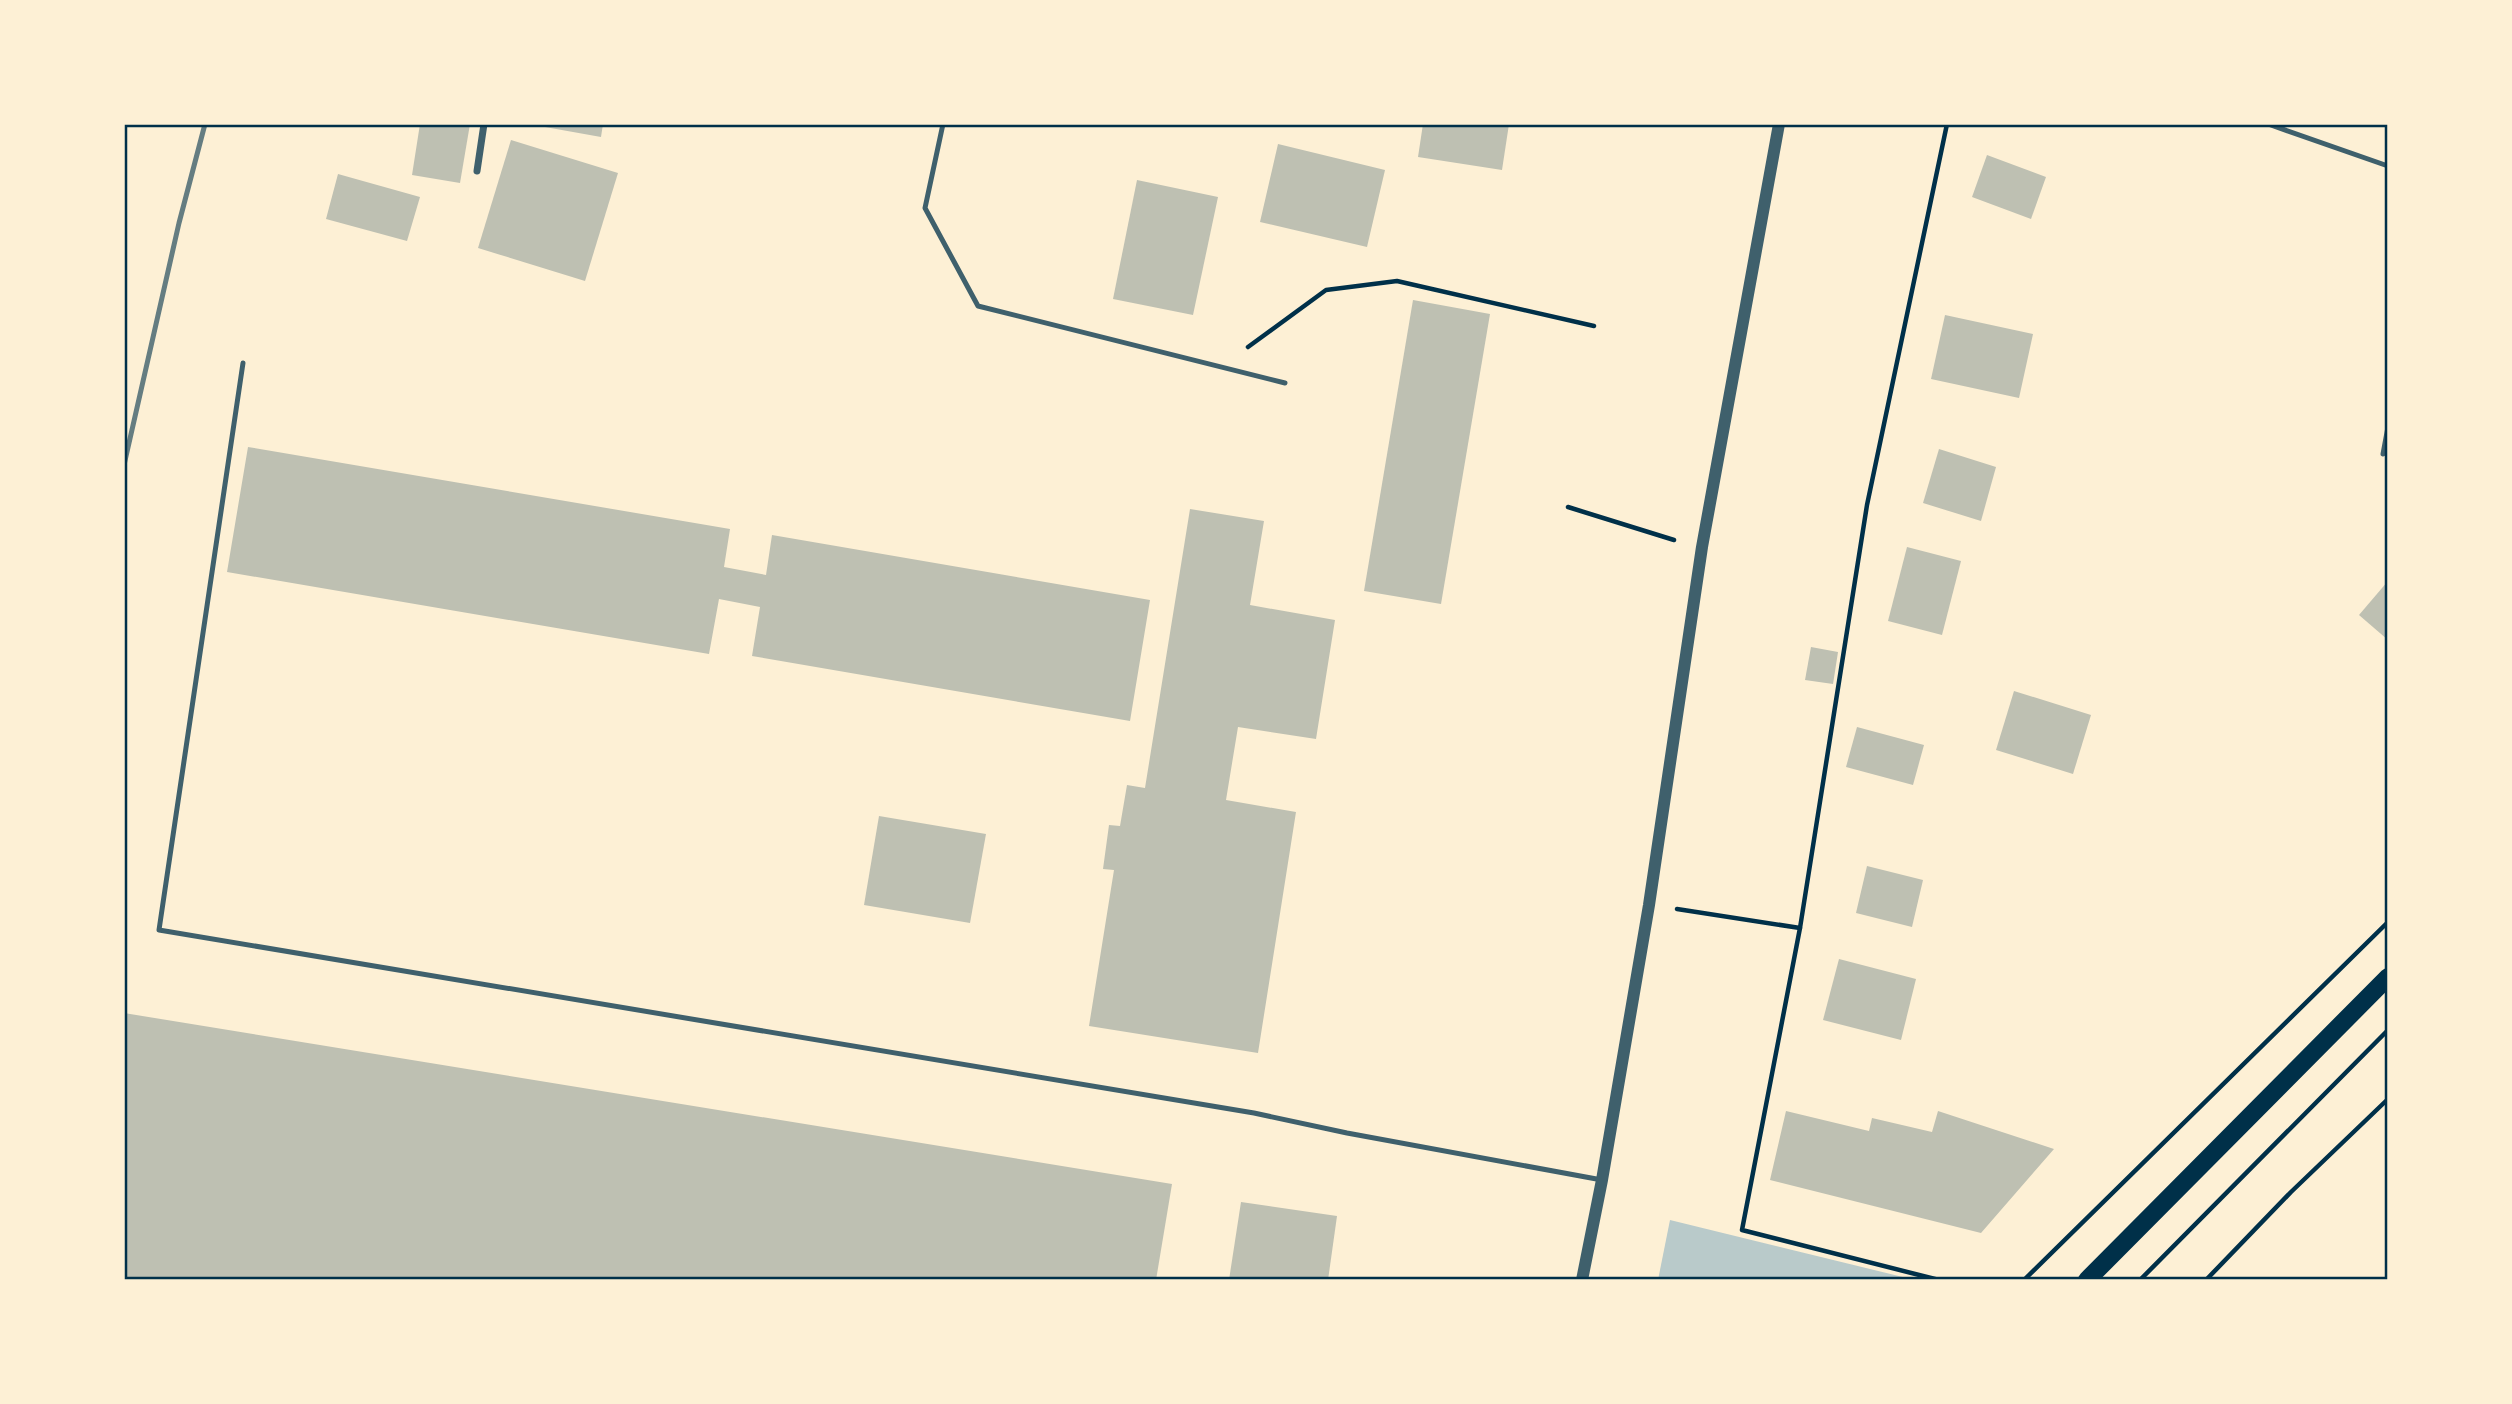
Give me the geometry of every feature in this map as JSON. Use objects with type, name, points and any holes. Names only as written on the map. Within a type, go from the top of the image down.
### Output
[{"type":"main road","points":[[2087,1280],[2388,977]]},
{"type":"street","points":[[477,172],[484,124]]},
{"type":"street","points":[[1582,1280],[1602,1180],[1649,905],[1702,547],[1779,124]]},
{"type":"lane","points":[[943,124],[925,208],[978,306],[1285,383]]},
{"type":"lane","points":[[2269,124],[2388,166]]},
{"type":"lane","points":[[243,363],[159,930],[1254,1113],[1602,1180]]},
{"type":"lane","points":[[2383,454],[2388,427]]},
{"type":"path","points":[[1939,1280],[1742,1230],[1800,928],[1867,505],[1947,124]]},
{"type":"path","points":[[1220,367],[1326,290],[1396,281],[1594,326]]},
{"type":"path","points":[[1568,507],[1702,547]]},
{"type":"path","points":[[1649,905],[1800,928]]},
{"type":"path","points":[[2024,1280],[2388,922]]},
{"type":"path","points":[[2140,1280],[2388,1030]]},
{"type":"path","points":[[2206,1280],[2291,1192],[2388,1099]]},
{"type":"shaded area","points":[[1670,1220],[1915,1280],[1658,1280]]},
{"type":"building","points":[[420,124],[470,124],[460,183],[412,175]]},
{"type":"building","points":[[546,124],[603,124],[601,137],[545,127]]},
{"type":"building","points":[[1423,124],[1509,124],[1502,170],[1418,157]]},
{"type":"building","points":[[511,140],[618,173],[585,281],[478,248]]},
{"type":"building","points":[[1278,144],[1385,170],[1367,247],[1260,222]]},
{"type":"building","points":[[1987,155],[2046,177],[2031,219],[1972,197]]},
{"type":"building","points":[[338,174],[420,197],[407,241],[326,219]]},
{"type":"building","points":[[1137,180],[1218,197],[1193,315],[1113,299]]},
{"type":"building","points":[[1413,300],[1490,314],[1441,604],[1364,591]]},
{"type":"building","points":[[1945,315],[2033,334],[2019,398],[1931,379]]},
{"type":"building","points":[[248,447],[730,529],[724,567],[766,575],[772,535],[1150,600],[1130,721],[752,656],[760,607],[719,599],[709,654],[227,572]]},
{"type":"building","points":[[1939,449],[1996,467],[1981,521],[1923,503]]},
{"type":"building","points":[[1190,509],[1264,521],[1250,605],[1335,620],[1316,739],[1238,727],[1226,800],[1296,812],[1258,1053],[1089,1026],[1114,870],[1103,869],[1109,825],[1120,826],[1127,785],[1145,788]]},
{"type":"building","points":[[1907,547],[1961,561],[1942,635],[1888,621]]},
{"type":"building","points":[[2388,581],[2388,640],[2359,615]]},
{"type":"building","points":[[1811,647],[1838,652],[1833,684],[1805,680]]},
{"type":"building","points":[[2014,691],[2091,715],[2073,774],[1996,750]]},
{"type":"building","points":[[1857,727],[1924,745],[1913,785],[1846,767]]},
{"type":"building","points":[[879,816],[986,834],[970,923],[864,905]]},
{"type":"building","points":[[1867,866],[1923,880],[1912,927],[1856,913]]},
{"type":"building","points":[[1839,959],[1916,979],[1901,1040],[1823,1020]]},
{"type":"building","points":[[124,1013],[1172,1184],[1156,1280],[124,1280]]},
{"type":"building","points":[[1786,1111],[1869,1131],[1872,1118],[1932,1132],[1938,1111],[2054,1149],[1981,1233],[1770,1180]]},
{"type":"building","points":[[1241,1202],[1337,1216],[1328,1280],[1229,1280]]},
{"type":"railway","points":[[124,465],[179,223],[205,124]]}]
